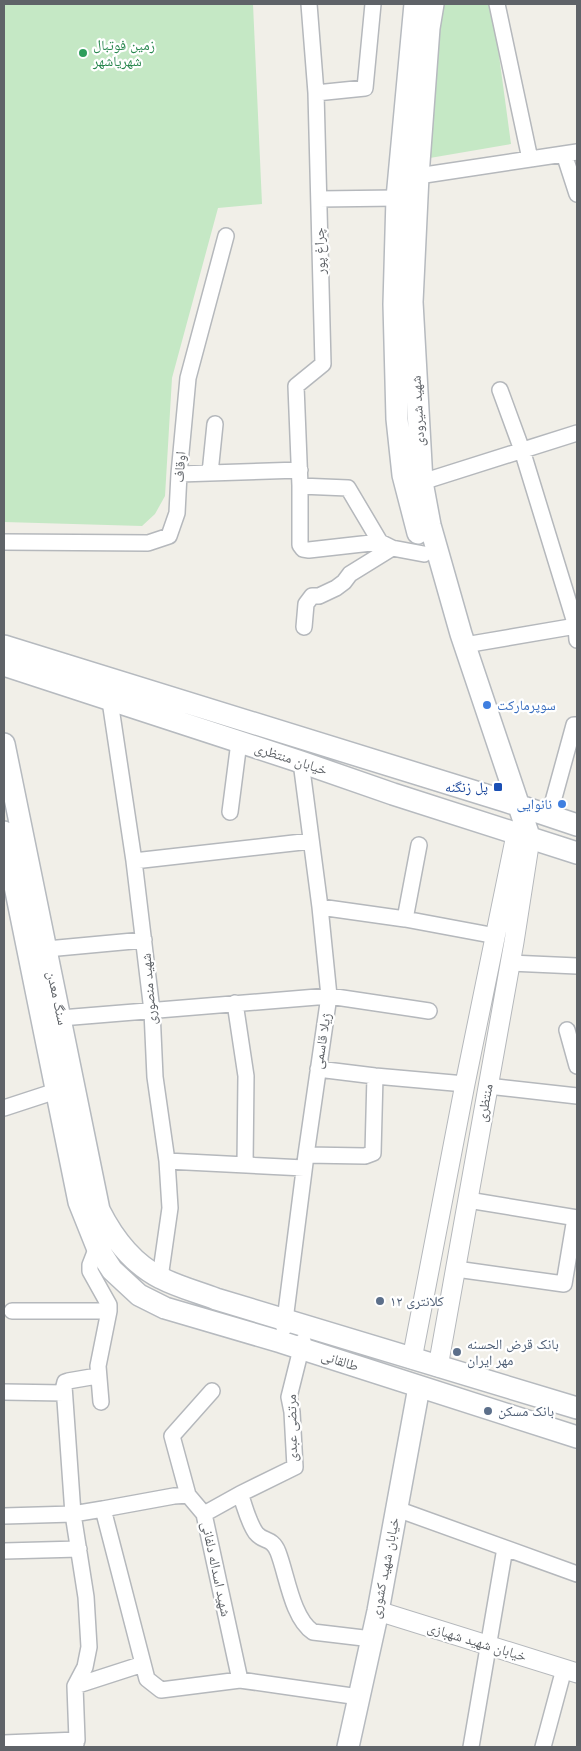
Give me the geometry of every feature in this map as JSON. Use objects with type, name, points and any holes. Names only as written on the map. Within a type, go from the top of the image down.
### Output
[{"type":"main road","name":"شهید شیرودی","points":[[415,4],[397,198],[394,304],[397,419],[403,476],[424,554],[511,803]]},
{"type":"main road","name":"شهید شیرودی","points":[[433,4],[429,28],[418,176],[412,302],[422,482],[430,525],[511,803]]},
{"type":"main road","name":"خیابان منتظری","points":[[4,646],[577,825]]},
{"type":"main road","name":"خیابان منتظری","points":[[4,666],[301,762],[523,837],[577,853]]},
{"type":"main road","name":"سنگ معدن","points":[[4,744],[100,1210],[107,1226],[122,1248]]},
{"type":"main road","points":[[511,803],[523,837]]},
{"type":"main road","name":"سنگ معدن","points":[[4,832],[7,863],[79,1202],[97,1247],[112,1270]]},
{"type":"main road","name":"طالقانی","points":[[122,1248],[140,1265],[160,1278],[216,1299],[577,1408]]},
{"type":"main road","name":"طالقانی","points":[[112,1270],[139,1295],[165,1308],[281,1342],[577,1437]]},
{"type":"main road","name":"خیابان شهید کشوری","points":[[348,1747],[378,1611],[419,1387]]},
{"type":"street","name":"چراغ پور","points":[[309,4],[316,93],[323,364],[296,386],[300,470],[300,545],[303,549],[386,545]]},
{"type":"street","points":[[316,93],[365,88],[373,4]]},
{"type":"street","points":[[497,4],[530,160]]},
{"type":"street","points":[[418,176],[571,153],[577,194]]},
{"type":"street","points":[[319,200],[397,198]]},
{"type":"street","name":"اوقاف","points":[[4,542],[148,543],[169,536],[177,513],[188,378],[226,236]]},
{"type":"street","points":[[465,645],[577,633],[522,450],[500,390]]},
{"type":"street","points":[[210,473],[215,424]]},
{"type":"street","points":[[422,482],[577,433]]},
{"type":"street","points":[[179,474],[300,470]]},
{"type":"street","points":[[300,486],[348,488],[386,545],[424,554]]},
{"type":"street","points":[[304,627],[306,604],[312,596],[318,596],[336,588],[386,545]]},
{"type":"street","name":"شهید منصوری","points":[[110,701],[144,940],[152,1011],[155,1077],[167,1161],[170,1208],[160,1278]]},
{"type":"street","points":[[549,816],[574,726],[577,725]]},
{"type":"street","points":[[230,812],[239,742]]},
{"type":"street","name":"ژیلا قاسمی","points":[[281,1342],[329,996],[320,907],[301,762]]},
{"type":"street","name":"منتظری","points":[[412,1359],[465,1084],[496,936],[523,837]]},
{"type":"street","name":"منتظری","points":[[438,1367],[510,963],[523,837]]},
{"type":"street","points":[[134,861],[311,841]]},
{"type":"street","points":[[405,919],[419,845]]},
{"type":"street","points":[[320,907],[405,919],[496,936]]},
{"type":"street","points":[[47,949],[144,940]]},
{"type":"street","points":[[510,963],[577,966]]},
{"type":"street","points":[[61,1018],[329,996],[429,1011]]},
{"type":"street","points":[[235,1003],[246,1076],[245,1165]]},
{"type":"street","points":[[568,1030],[577,1066]]},
{"type":"street","points":[[318,1069],[465,1084]]},
{"type":"street","points":[[167,1161],[245,1165],[365,1156],[372,1153],[375,1076]]},
{"type":"street","points":[[488,1086],[577,1096]]},
{"type":"street","points":[[4,1108],[56,1091]]},
{"type":"street","points":[[456,1269],[564,1284],[576,1218],[468,1200]]},
{"type":"street","points":[[97,1247],[90,1265],[90,1271],[109,1305],[98,1376],[101,1402]]},
{"type":"street","points":[[12,1311],[109,1311]]},
{"type":"street","points":[[302,1349],[306,1327]]},
{"type":"street","name":"مرتضی عبدی","points":[[204,1514],[295,1466],[292,1412],[289,1397],[302,1349]]},
{"type":"street","points":[[4,1743],[76,1744],[75,1686],[85,1667],[89,1647],[86,1597],[73,1514],[64,1393],[65,1382],[98,1376]]},
{"type":"street","name":"شهید اسداله دلفانی","points":[[212,1391],[172,1436],[188,1496],[204,1514],[240,1680]]},
{"type":"street","points":[[4,1392],[64,1393]]},
{"type":"street","points":[[240,1494],[255,1531],[262,1538],[270,1540],[278,1551],[294,1601],[307,1628],[313,1632],[372,1639]]},
{"type":"street","points":[[4,1516],[73,1514],[174,1496],[188,1496]]},
{"type":"street","points":[[103,1509],[143,1664],[148,1679],[161,1690],[240,1680],[359,1697]]},
{"type":"street","points":[[397,1509],[577,1574]]},
{"type":"street","points":[[471,1747],[505,1548]]},
{"type":"street","points":[[4,1551],[79,1549]]},
{"type":"street","name":"خیابان شهید شهبازی","points":[[378,1611],[571,1671]]},
{"type":"street","points":[[75,1686],[143,1664]]},
{"type":"street","points":[[543,1747],[571,1671]]},
{"type":"green space","points":[[4,4],[253,4],[262,204],[218,208],[172,378],[165,496],[155,514],[142,526],[4,522]]},
{"type":"green space","points":[[439,4],[492,4],[511,144],[424,159]]},
{"type":"place","name":"زمین فوتبال شهریاشهر","points":[[83,53]]},
{"type":"place","name":"سوپرمارکت","points":[[487,705]]},
{"type":"place","name":"پل زنگنه","points":[[498,787]]},
{"type":"place","name":"نانوایی","points":[[562,804]]},
{"type":"place","name":"کلانتری ۱۲","points":[[380,1301]]},
{"type":"place","name":"بانک قرض الحسنه مهر ایران","points":[[457,1352]]},
{"type":"place","name":"بانک مسکن","points":[[488,1411]]}]
